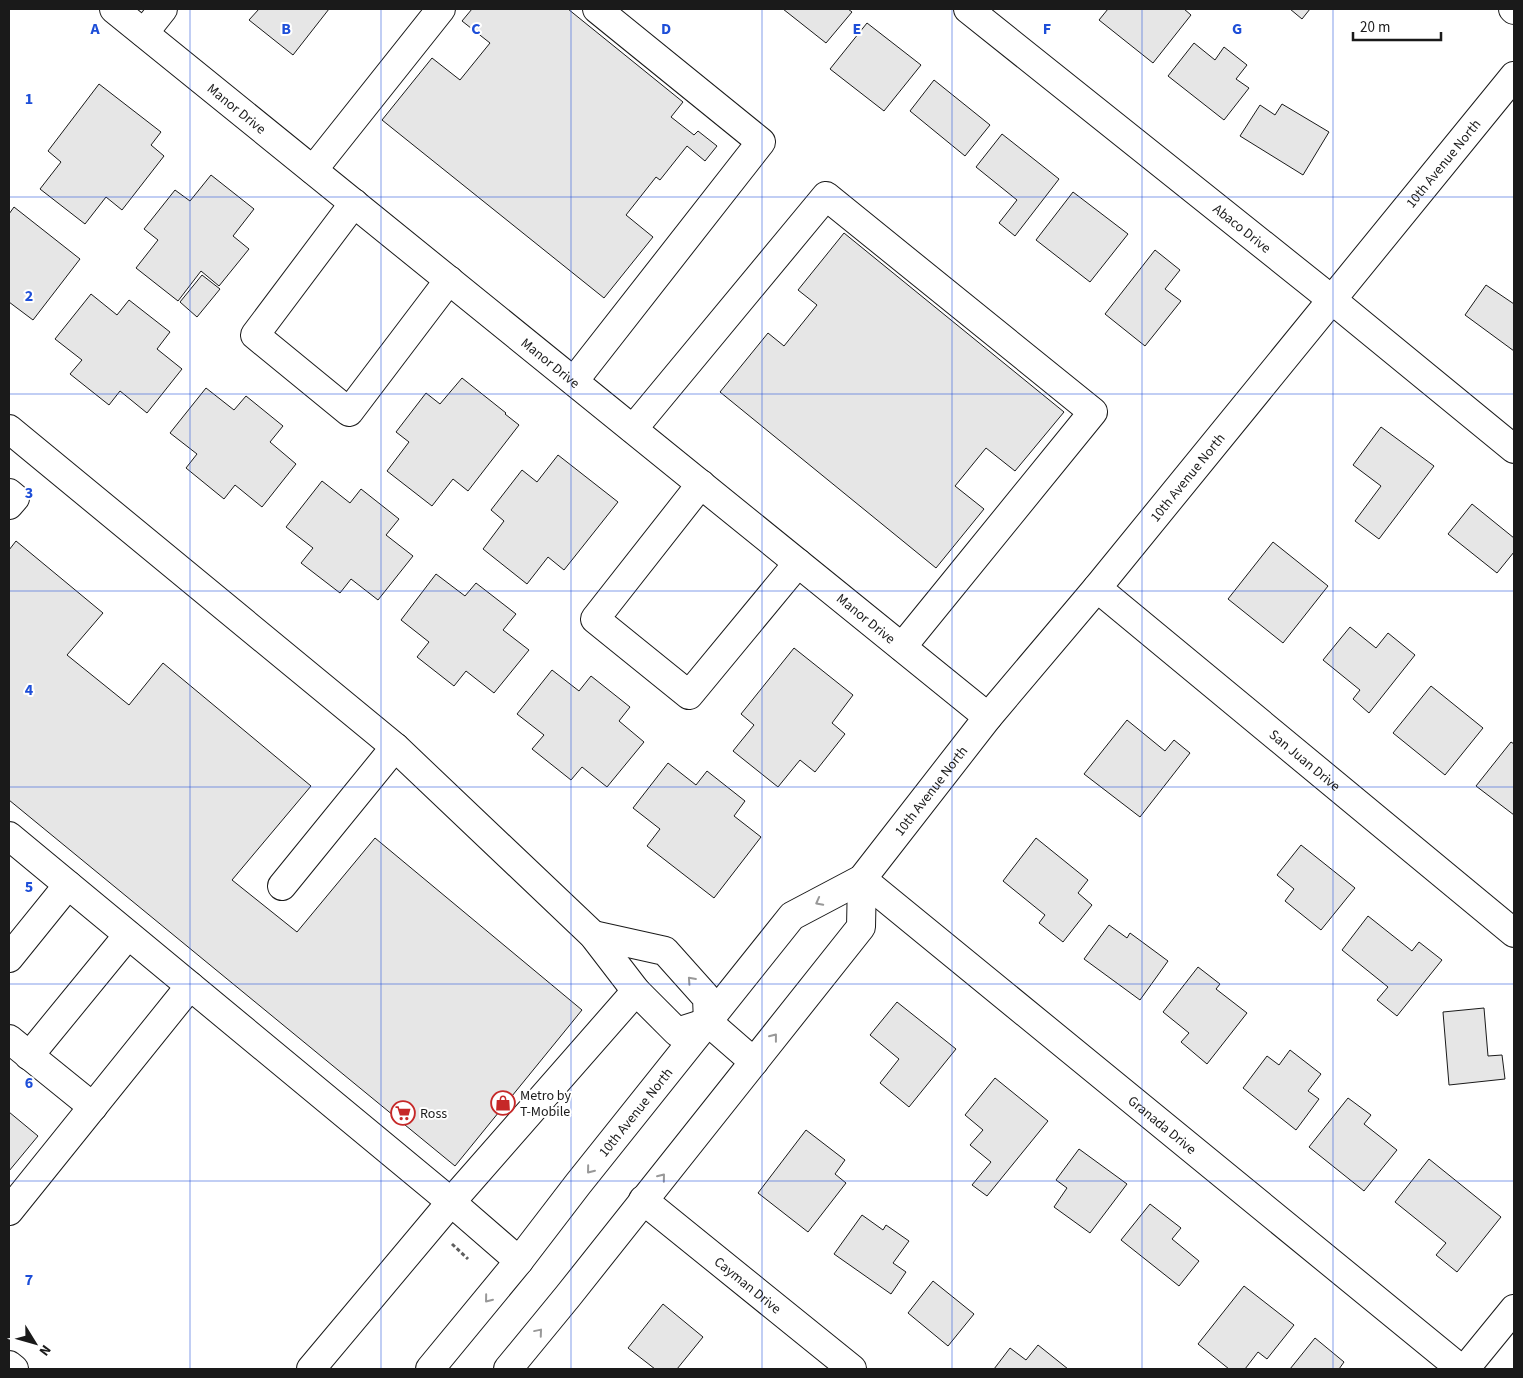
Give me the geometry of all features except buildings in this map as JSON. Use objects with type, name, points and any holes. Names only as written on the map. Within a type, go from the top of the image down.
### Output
[{"type":"street","name":"Manor Drive","points":[[114,9],[988,717]]},
{"type":"street","points":[[144,33],[163,9]]},
{"type":"street","points":[[313,170],[441,9]]},
{"type":"street","points":[[574,381],[761,142],[597,9]]},
{"type":"street","name":"Abaco Drive","points":[[968,9],[1331,299],[1514,449]]},
{"type":"street","name":"10th Avenue North","points":[[430,1369],[519,1261],[578,1184],[792,916],[862,879],[988,717],[1097,588],[1514,76]]},
{"type":"street","points":[[633,429],[826,196],[1093,412],[902,647]]},
{"type":"street","points":[[354,203],[254,335],[349,412],[449,280]]},
{"type":"street","points":[[9,429],[396,747],[593,935],[636,991],[677,1032],[708,1022]]},
{"type":"street","points":[[701,484],[596,619],[675,684],[689,695],[798,562]]},
{"type":"street","points":[[9,493],[15,498],[9,505]]},
{"type":"street","name":"San Juan Drive","points":[[1097,588],[1514,933]]},
{"type":"street","points":[[282,886],[396,747]]},
{"type":"street","points":[[9,836],[451,1202],[519,1261]]},
{"type":"street","points":[[508,1369],[861,926],[862,879]]},
{"type":"street","name":"Granada Drive","points":[[862,879],[1461,1369]]},
{"type":"street","points":[[9,958],[68,885]]},
{"type":"street","points":[[93,1107],[19,1048],[128,935]]},
{"type":"street","points":[[593,935],[664,951],[707,998],[708,1022],[754,1062]]},
{"type":"street","points":[[9,1211],[190,986]]},
{"type":"street","points":[[311,1369],[451,1202],[636,991]]},
{"type":"street","name":"Cayman Drive","points":[[643,1200],[852,1369]]},
{"type":"street","points":[[1466,1369],[1514,1309]]},
{"type":"street","points":[[9,1365],[14,1369]]},
{"type":"place","name":"Metro by T-Mobile","points":[[503,1103]]},
{"type":"place","name":"Ross","points":[[403,1113]]}]
